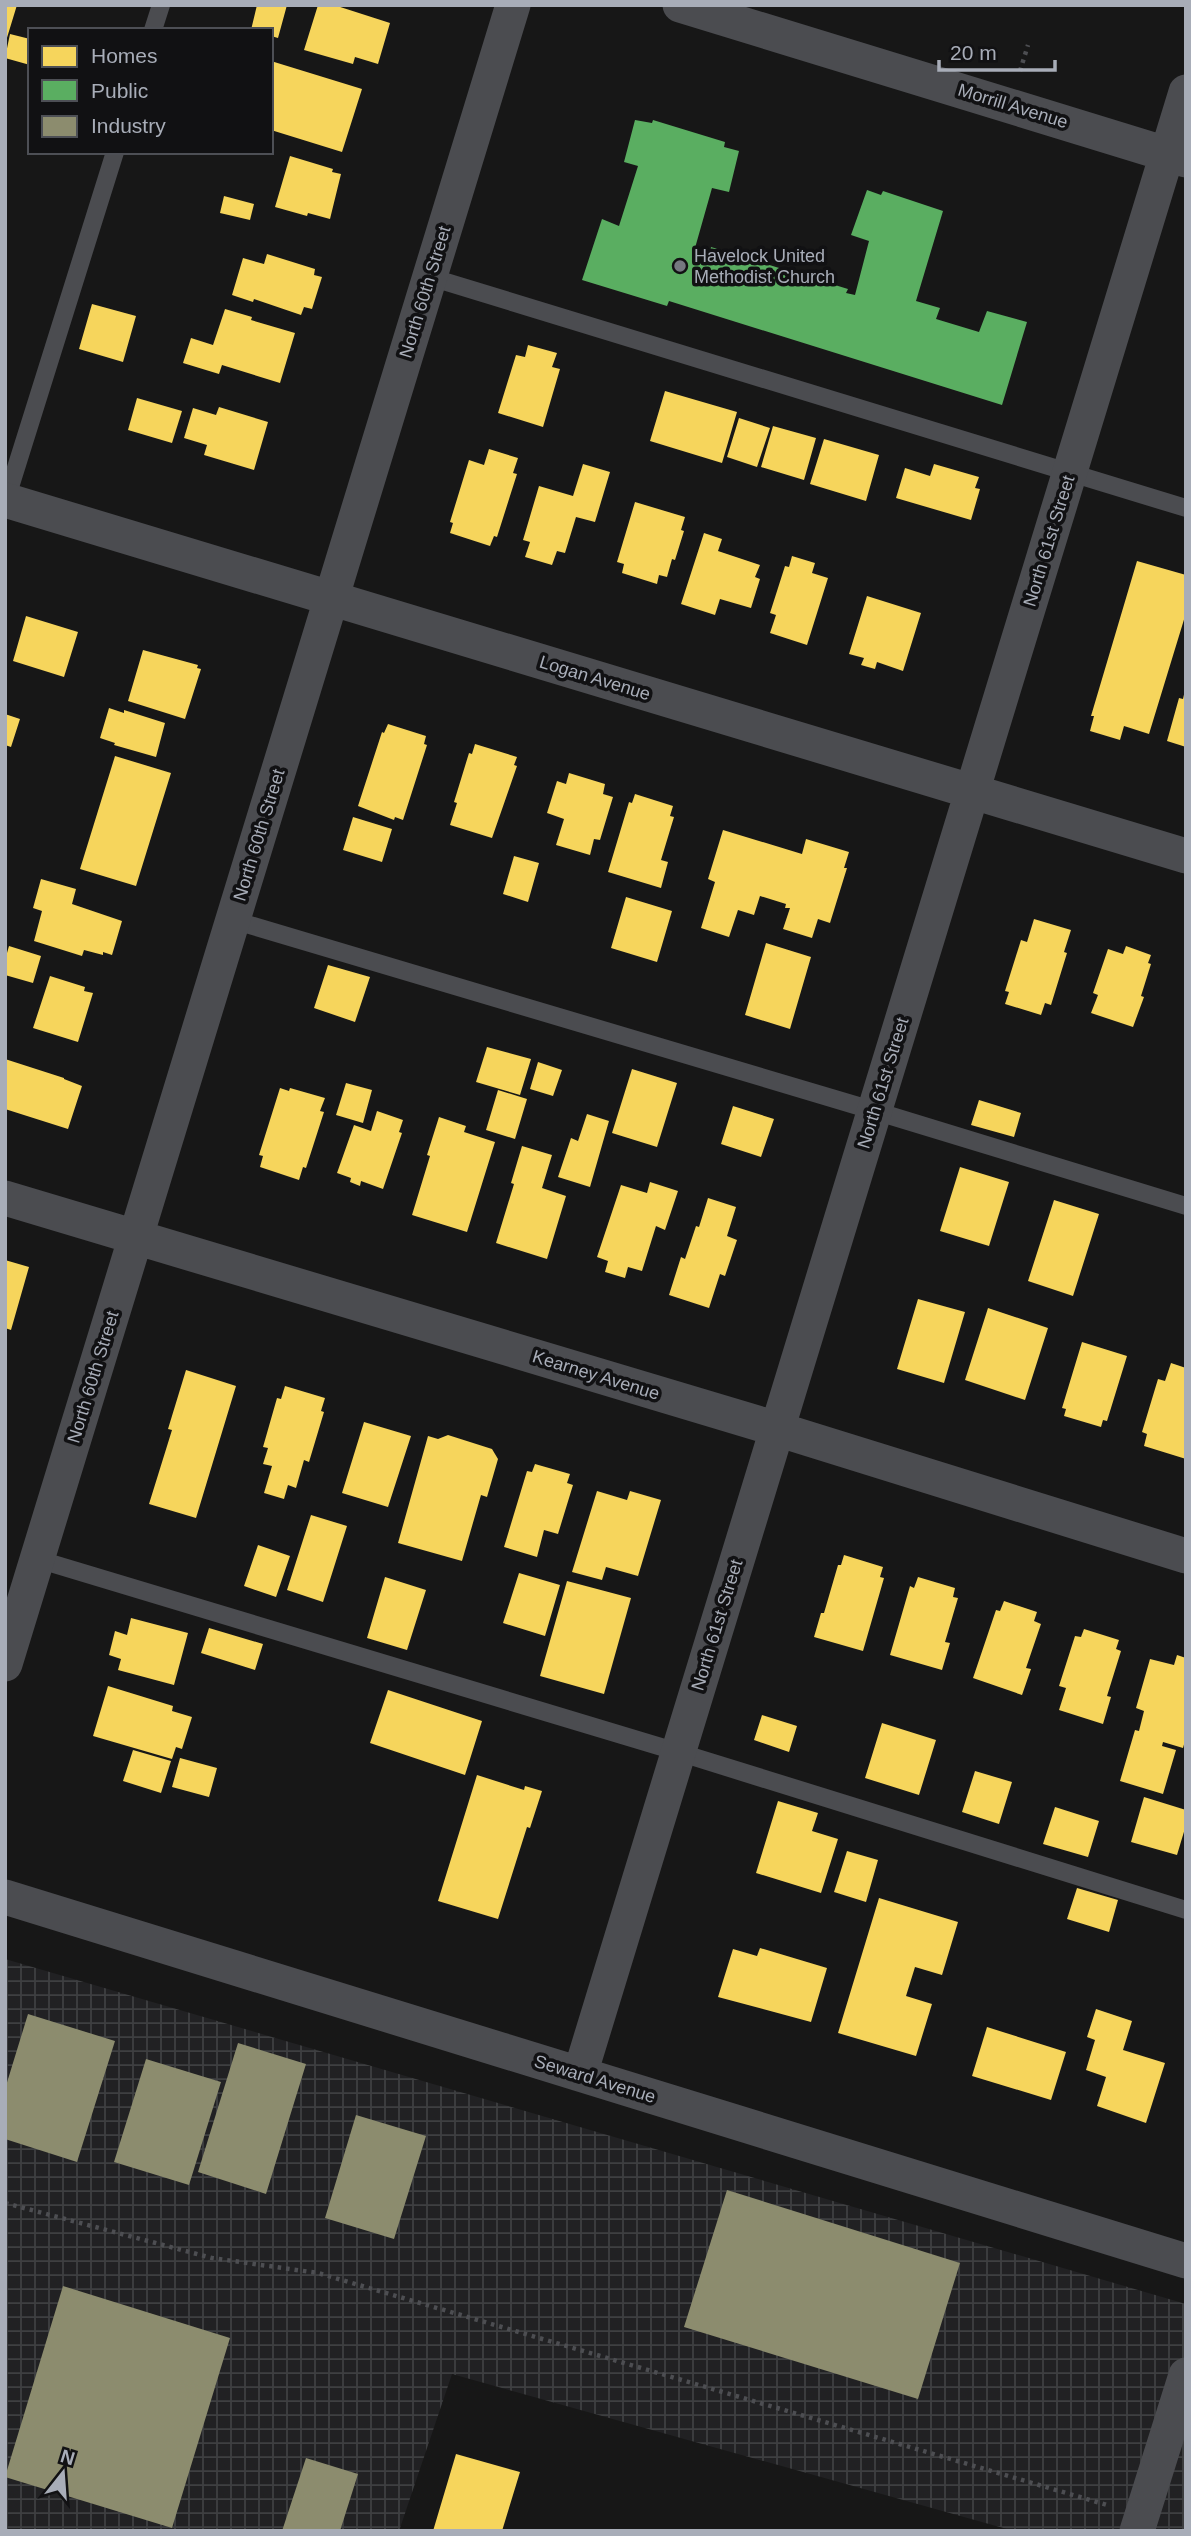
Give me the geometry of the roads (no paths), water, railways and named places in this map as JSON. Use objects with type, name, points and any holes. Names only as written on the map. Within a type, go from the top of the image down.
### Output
[{"type":"street","name":"North 60th Street","points":[[5,1664],[513,5]]},
{"type":"street","name":"Morrill Avenue","points":[[680,5],[1176,157]]},
{"type":"street","name":"North 61st Street","points":[[580,2074],[1070,472],[1176,157],[1186,92]]},
{"type":"street","name":"Logan Avenue","points":[[5,501],[1186,856]]},
{"type":"street","name":"Kearney Avenue","points":[[5,1198],[777,1429],[1186,1556]]},
{"type":"street","name":"Seward Avenue","points":[[5,1897],[1186,2261]]},
{"type":"street","points":[[1126,2519],[1186,2375]]},
{"type":"lane","points":[[154,28],[161,5]]},
{"type":"lane","points":[[5,501],[114,154]]},
{"type":"lane","points":[[430,277],[1186,508]]},
{"type":"lane","points":[[233,920],[1186,1206]]},
{"type":"lane","points":[[37,1559],[678,1752],[1186,1910]]},
{"type":"place","name":"Havelock United Methodist Church","points":[[680,266]]}]
